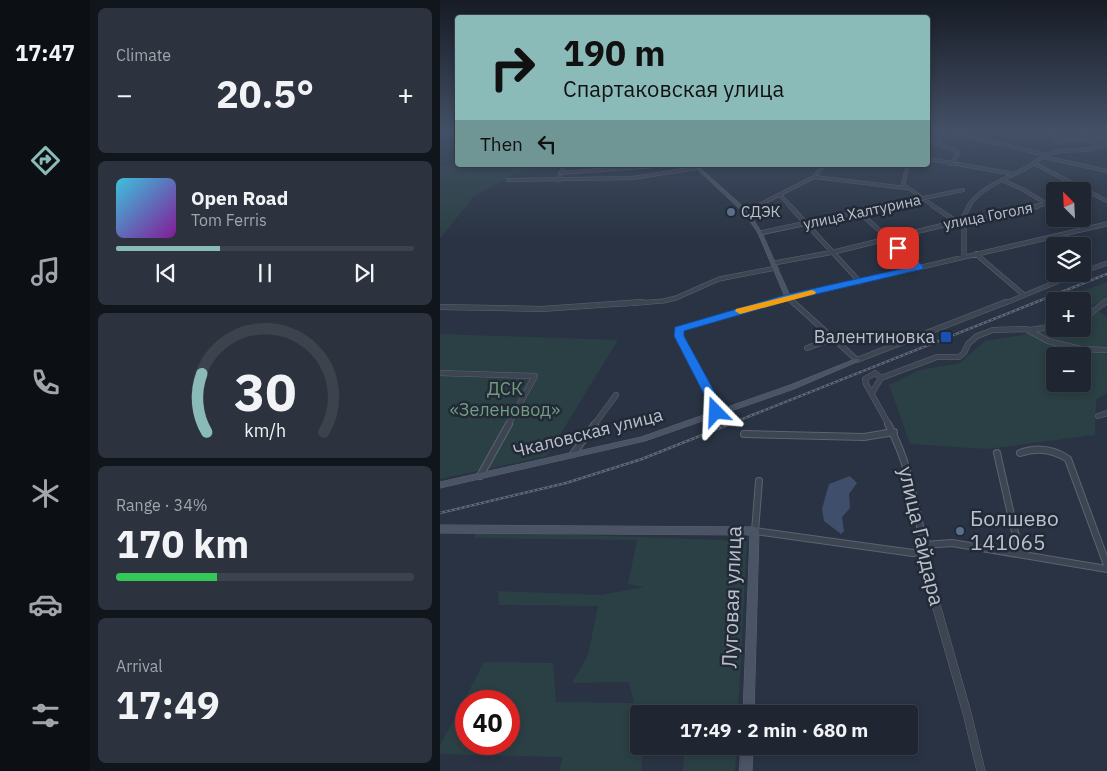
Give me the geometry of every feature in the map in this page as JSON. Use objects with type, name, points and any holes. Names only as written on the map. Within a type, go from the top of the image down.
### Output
[{"type":"street","points":[[963,166],[1014,174]]},
{"type":"street","points":[[958,223],[975,196],[983,188],[1031,166]]},
{"type":"street","points":[[1039,166],[1070,182]]},
{"type":"street","points":[[1086,166],[1107,171]]},
{"type":"street","points":[[558,180],[563,167]]},
{"type":"street","points":[[560,173],[640,167]]},
{"type":"street","points":[[508,180],[633,178],[696,167],[746,212],[760,233],[788,298],[857,360]]},
{"type":"street","points":[[746,212],[814,177],[822,167]]},
{"type":"street","points":[[907,167],[903,184],[906,188],[964,227],[964,257]]},
{"type":"street","points":[[814,177],[906,188]]},
{"type":"street","points":[[1002,180],[1046,203]]},
{"type":"street","name":"улица Халтурина","points":[[760,233],[963,190]]},
{"type":"street","points":[[1091,193],[1107,202]]},
{"type":"street","points":[[780,195],[860,282]]},
{"type":"street","name":"улица Гоголя","points":[[440,307],[542,308],[663,301],[676,298],[719,279],[887,238],[1046,204]]},
{"type":"street","points":[[859,212],[920,268]]},
{"type":"street","points":[[716,412],[714,402],[679,336],[679,329],[788,298],[1107,224]]},
{"type":"street","points":[[976,254],[1024,295]]},
{"type":"street","points":[[1091,269],[1107,263]]},
{"type":"street","name":"Чкаловская улица","points":[[440,485],[642,439],[792,387],[980,311],[1000,306],[1056,282]]},
{"type":"street","points":[[1091,314],[1107,302]]},
{"type":"street","points":[[881,378],[875,373],[865,379],[872,393],[881,378],[937,357],[959,356],[972,340],[987,332],[1046,327]]},
{"type":"street","points":[[1030,330],[1048,341],[1081,349],[1107,350]]},
{"type":"street","points":[[808,348],[834,338]]},
{"type":"street","points":[[440,373],[535,376],[480,476]]},
{"type":"street","name":"улица Гайдара","points":[[872,393],[894,432],[908,470],[922,548],[981,771]]},
{"type":"street","points":[[573,454],[616,395]]},
{"type":"street","points":[[1098,416],[1107,413]]},
{"type":"street","points":[[744,434],[864,437],[894,432]]},
{"type":"street","points":[[440,530],[755,531],[911,553],[922,548],[952,543],[1107,567],[1068,460],[1060,452],[1048,450],[1027,450],[1020,453]]},
{"type":"street","points":[[998,453],[1020,554]]},
{"type":"street","name":"Луговая улица","points":[[748,705],[755,531],[759,481]]},
{"type":"street","points":[[746,771],[747,755]]},
{"type":"green space","points":[[440,166],[541,167],[514,175],[474,196],[440,239]]},
{"type":"green space","points":[[1107,282],[1107,300],[1091,306],[1091,292],[1081,292]]},
{"type":"green space","points":[[1091,307],[1107,317],[1107,393],[1096,399],[1095,435],[986,449],[910,444],[889,385],[920,370],[960,363],[985,341],[1022,335],[1046,327],[1046,337],[1091,337]]},
{"type":"green space","name":"ДСК «Зеленовод»","points":[[440,334],[618,340],[547,456],[440,479]]},
{"type":"green space","points":[[476,531],[747,541],[738,705],[630,705],[630,755],[643,755],[641,771],[559,771],[563,757],[481,755],[520,755],[520,690],[469,690],[484,662],[553,663],[556,702],[634,703],[629,682],[572,683],[588,655],[598,606],[499,605],[498,591],[601,595],[644,587],[628,584],[637,540],[474,538]]},
{"type":"green space","points":[[455,717],[455,754],[440,754],[440,746]]},
{"type":"green space","points":[[684,755],[736,755],[735,771],[683,771]]},
{"type":"water","points":[[850,476],[857,483],[849,494],[850,508],[842,517],[844,531],[841,534],[824,521],[822,509],[829,484]]},
{"type":"railway","points":[[440,513],[566,483],[642,459],[1107,274]]},
{"type":"slow traffic","points":[[740,311],[812,292]]},
{"type":"place","name":"СДЭК","points":[[731,212]]},
{"type":"place","name":"Валентиновка","points":[[946,337]]},
{"type":"place","name":"Болшево 141065","points":[[960,531]]},
{"type":"route","points":[[716,412],[714,402],[679,336],[679,329],[788,298],[920,268],[898,248]]}]
